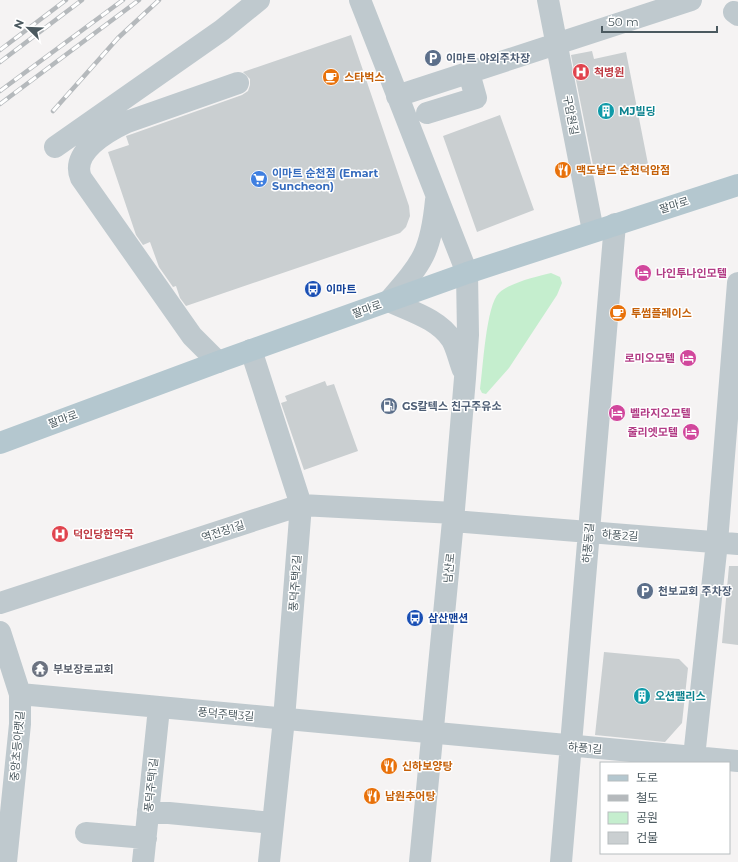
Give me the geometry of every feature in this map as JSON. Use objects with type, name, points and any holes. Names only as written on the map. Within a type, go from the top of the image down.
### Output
[{"type":"main road","name":"팔마로","points":[[0,443],[218,362],[466,273],[738,185]]},
{"type":"street","points":[[218,362],[192,336],[81,178],[78,168],[79,163],[88,150],[93,133],[259,0]]},
{"type":"street","name":"남산로","points":[[360,0],[466,273],[468,335],[465,378],[454,517],[420,862]]},
{"type":"street","name":"구암원길","points":[[548,0],[592,231]]},
{"type":"street","points":[[397,96],[691,0]]},
{"type":"street","points":[[427,113],[476,98],[469,73]]},
{"type":"street","points":[[55,147],[238,83]]},
{"type":"street","points":[[436,197],[433,228],[424,257],[415,272],[389,301],[431,320],[440,327],[451,339],[465,378]]},
{"type":"street","name":"하풍동길","points":[[561,862],[615,224]]},
{"type":"street","points":[[694,757],[728,543],[738,283]]},
{"type":"street","name":"풍덕주택2길","points":[[251,350],[301,506],[284,719],[269,862]]},
{"type":"street","name":"역전장1길","points":[[0,603],[301,506],[454,517]]},
{"type":"street","name":"하풍2길","points":[[454,517],[589,533],[728,543]]},
{"type":"street","name":"중앙초등아랫길","points":[[0,632],[20,694],[20,724],[6,862]]},
{"type":"street","name":"풍덕주택3길","points":[[20,694],[432,733]]},
{"type":"street","name":"풍덕주택1길","points":[[143,862],[159,708]]},
{"type":"street","name":"하풍1길","points":[[432,733],[571,747],[738,761]]},
{"type":"street","points":[[148,811],[273,823]]},
{"type":"street","points":[[86,833],[146,838]]},
{"type":"green space","points":[[551,273],[560,277],[562,283],[557,295],[509,368],[486,394],[482,393],[480,389],[488,323],[491,310],[499,293],[504,289],[524,280]]},
{"type":"building","name":"이마트 순천점 (Emart Suncheon)","points":[[351,35],[409,206],[410,216],[406,227],[400,233],[186,306],[180,298],[176,286],[173,287],[159,267],[150,242],[143,245],[136,235],[108,152],[129,145],[126,136],[242,95],[248,91],[250,85],[250,79],[243,72]]},
{"type":"building","name":"MJ빌딩","points":[[592,51],[594,59],[626,52],[648,164],[595,175],[571,55]]},
{"type":"building","points":[[500,115],[534,210],[477,232],[443,136]]},
{"type":"building","points":[[325,381],[327,386],[334,384],[358,451],[304,470],[281,403],[287,401],[285,396]]},
{"type":"building","points":[[729,566],[738,566],[738,645],[722,643]]},
{"type":"building","name":"오션팰리스","points":[[604,652],[679,659],[688,668],[682,723],[665,742],[595,735]]},
{"type":"railway","points":[[0,50],[66,0]]},
{"type":"railway","points":[[0,62],[82,0]]},
{"type":"railway","points":[[0,91],[123,0]]},
{"type":"railway","points":[[0,104],[139,0]]},
{"type":"railway","points":[[53,111],[118,38],[159,0]]},
{"type":"place","name":"이마트 야외주차장","points":[[433,58]]},
{"type":"place","name":"척병원","points":[[581,72]]},
{"type":"place","name":"스타벅스","points":[[331,77]]},
{"type":"place","name":"MJ빌딩","points":[[606,111]]},
{"type":"place","name":"맥도날드 순천덕암점","points":[[563,170]]},
{"type":"place","name":"이마트 순천점 (Emart Suncheon)","points":[[259,179]]},
{"type":"place","name":"나인투나인모텔","points":[[643,273]]},
{"type":"place","name":"이마트","points":[[313,289]]},
{"type":"place","name":"투썸플레이스","points":[[618,313]]},
{"type":"place","name":"로미오모텔","points":[[688,358]]},
{"type":"place","name":"GS칼텍스 친구주유소","points":[[389,406]]},
{"type":"place","name":"벨라지오모텔","points":[[617,413]]},
{"type":"place","name":"줄리엣모텔","points":[[691,432]]},
{"type":"place","name":"덕인당한약국","points":[[60,534]]},
{"type":"place","name":"천보교회 주차장","points":[[645,591]]},
{"type":"place","name":"삼산맨션","points":[[415,618]]},
{"type":"place","name":"부보장로교회","points":[[40,669]]},
{"type":"place","name":"오션팰리스","points":[[642,696]]},
{"type":"place","name":"신하보양탕","points":[[389,766]]},
{"type":"place","name":"남원추어탕","points":[[372,796]]}]
